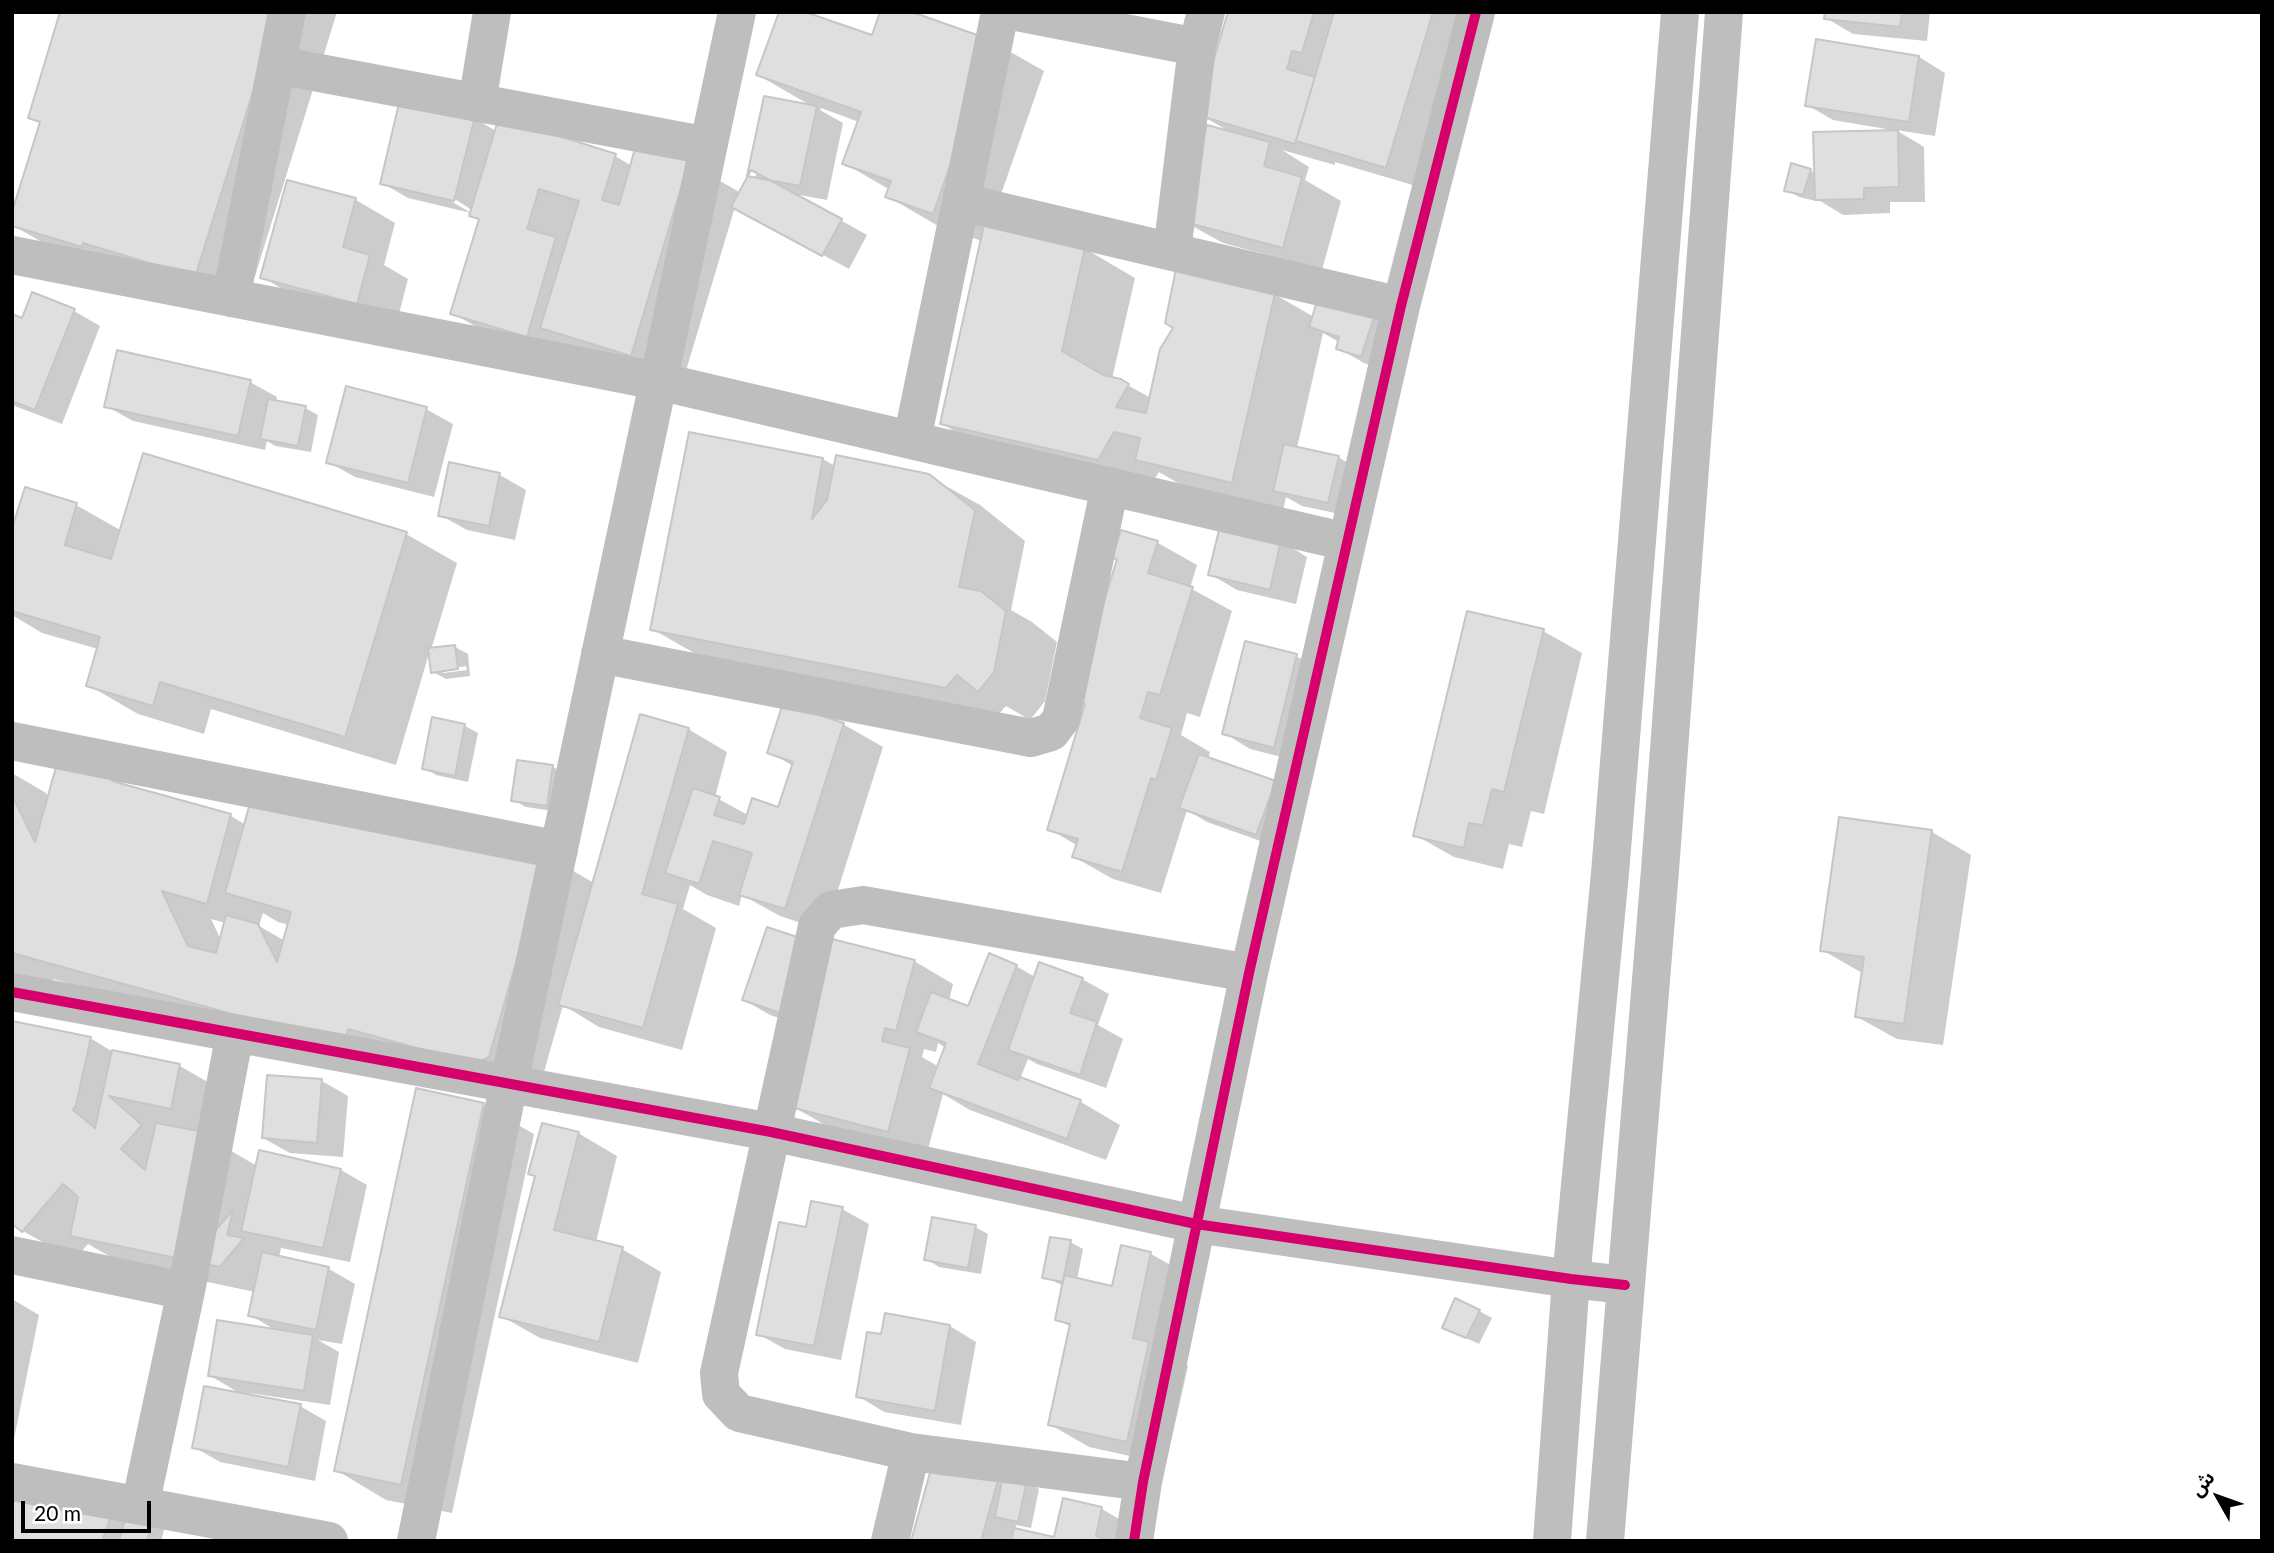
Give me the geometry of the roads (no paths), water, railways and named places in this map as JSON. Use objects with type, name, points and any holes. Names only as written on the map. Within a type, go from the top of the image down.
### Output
[{"type":"street","points":[[231,298],[287,12]]},
{"type":"street","points":[[477,103],[492,12]]},
{"type":"street","points":[[416,1541],[509,1083],[737,12]]},
{"type":"street","points":[[912,440],[1000,12]]},
{"type":"street","points":[[1017,12],[1202,29],[1172,252]]},
{"type":"street","points":[[1134,1541],[1143,1482],[1249,973],[1401,306],[1476,12]]},
{"type":"street","points":[[1552,1541],[1571,1279],[1611,859],[1679,12]]},
{"type":"street","points":[[1605,1541],[1660,870],[1724,12]]},
{"type":"street","points":[[277,65],[708,146]]},
{"type":"street","points":[[961,202],[1401,306]]},
{"type":"street","points":[[12,255],[658,381],[1347,542]]},
{"type":"street","points":[[600,654],[1031,738],[1051,732],[1061,719],[1110,486]]},
{"type":"street","points":[[12,741],[559,850]]},
{"type":"street","points":[[1143,1482],[911,1452],[739,1413],[721,1394],[719,1373],[817,926],[831,910],[863,905],[1249,973]]},
{"type":"street","points":[[12,992],[771,1132],[1196,1224],[1625,1285]]},
{"type":"street","points":[[140,1506],[186,1291],[235,1033]]},
{"type":"street","points":[[13,1258],[186,1291]]},
{"type":"street","points":[[891,1541],[911,1452]]},
{"type":"street","points":[[12,1482],[329,1541]]}]
